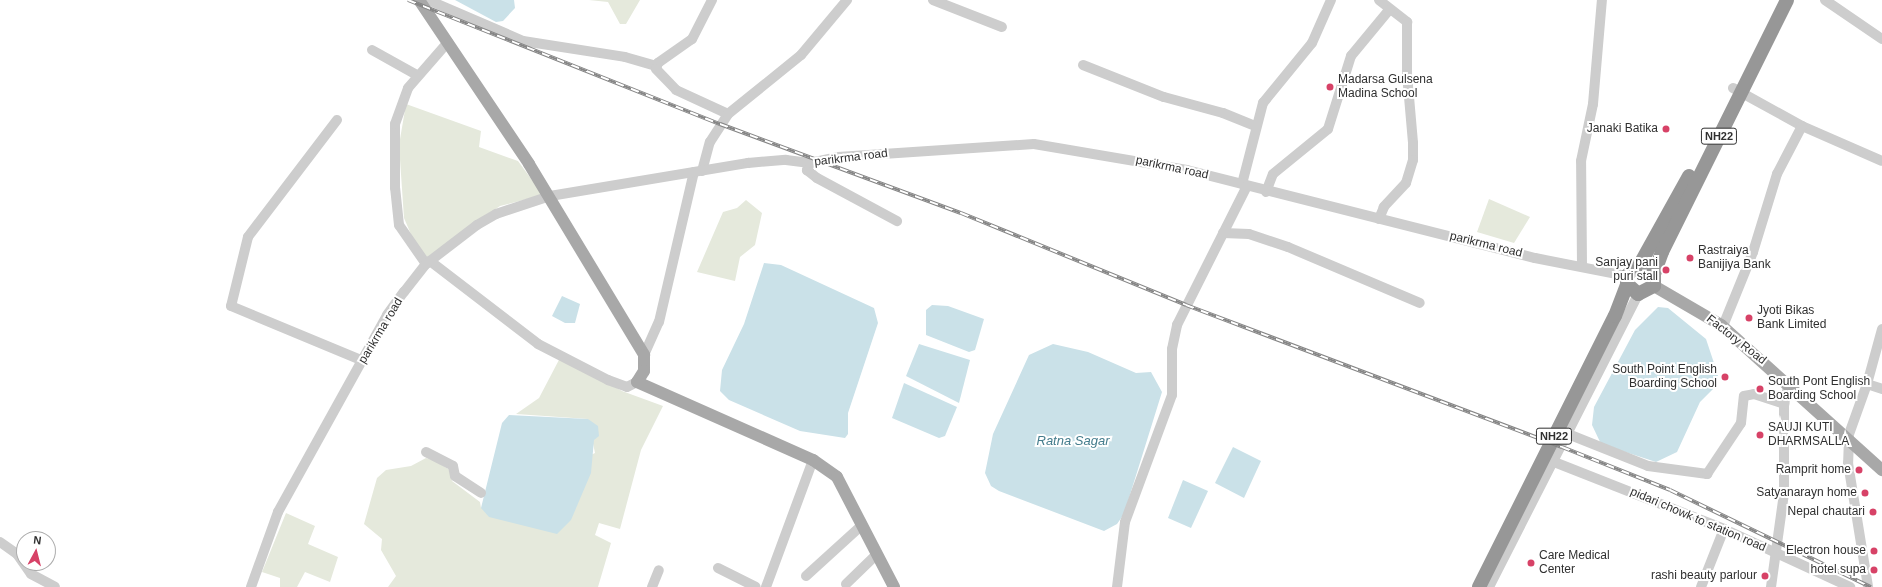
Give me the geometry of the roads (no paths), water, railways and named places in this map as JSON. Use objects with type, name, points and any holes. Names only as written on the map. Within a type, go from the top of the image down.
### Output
[{"type":"highway","name":"NH22","points":[[1654,280],[1776,0]]},
{"type":"highway","name":"NH22","points":[[1479,587],[1549,460],[1615,316],[1627,280],[1638,266],[1787,0]]},
{"type":"highway","points":[[1627,280],[1638,294],[1654,280],[1638,266]]},
{"type":"main road","points":[[419,0],[550,196],[644,355],[644,371],[637,382],[813,460],[837,477],[894,587]]},
{"type":"main road","name":"Factory Road","points":[[1654,280],[1723,326],[1849,437],[1882,470]]},
{"type":"street","points":[[428,0],[523,41],[619,56],[656,66]]},
{"type":"street","points":[[656,66],[692,39],[712,0]]},
{"type":"street","points":[[644,355],[659,322],[698,172],[710,142],[728,114],[801,55],[847,0]]},
{"type":"street","points":[[933,0],[1002,28]]},
{"type":"street","points":[[1116,587],[1125,522],[1172,395],[1172,349],[1177,325],[1224,232],[1245,185],[1255,126],[1263,103],[1312,42],[1330,0]]},
{"type":"street","points":[[1379,0],[1389,10],[1407,22],[1413,160],[1406,183],[1384,207],[1380,219]]},
{"type":"street","points":[[1582,266],[1581,162],[1593,104],[1602,0]]},
{"type":"street","points":[[1825,0],[1882,39]]},
{"type":"street","points":[[1266,192],[1273,174],[1328,129],[1351,56],[1389,10]]},
{"type":"street","points":[[448,42],[417,75],[397,111],[395,188],[399,225],[428,263],[538,344],[608,380],[627,387],[637,382]]},
{"type":"street","points":[[372,50],[417,75]]},
{"type":"street","points":[[1083,65],[1164,97],[1223,113],[1255,126]]},
{"type":"street","points":[[656,66],[662,80],[676,90],[728,114]]},
{"type":"street","points":[[1737,90],[1802,126],[1882,161]]},
{"type":"street","points":[[337,120],[248,237],[231,306],[363,361]]},
{"type":"street","points":[[1723,326],[1753,252],[1777,174],[1802,126]]},
{"type":"street","name":"parikrma road","points":[[251,587],[278,512],[387,316],[428,263],[496,214],[550,196],[698,172],[786,160],[810,163],[838,157],[1034,144],[1142,161],[1245,185],[1266,192],[1582,266],[1627,280]]},
{"type":"street","points":[[810,163],[807,170],[817,178],[893,215],[897,221]]},
{"type":"street","points":[[1224,232],[1249,234],[1288,247],[1420,303]]},
{"type":"street","name":"NH22","points":[[1489,587],[1549,460],[1568,434],[1638,294]]},
{"type":"street","points":[[1868,587],[1848,463],[1849,437],[1867,384],[1882,329]]},
{"type":"street","points":[[1772,587],[1784,493],[1784,404],[1789,383]]},
{"type":"street","points":[[1867,384],[1882,388]]},
{"type":"street","points":[[1568,434],[1648,466],[1707,474],[1741,423],[1744,396],[1754,394],[1784,404]]},
{"type":"street","points":[[426,452],[453,466],[455,476],[481,493]]},
{"type":"street","points":[[766,587],[813,460]]},
{"type":"street","name":"pidari chowk to station road","points":[[1549,460],[1724,529],[1850,587]]},
{"type":"street","points":[[806,576],[862,525]]},
{"type":"street","points":[[1701,587],[1724,529]]},
{"type":"street","points":[[0,542],[16,554],[31,574],[55,587]]},
{"type":"street","points":[[846,584],[877,554]]},
{"type":"street","points":[[718,568],[756,587]]},
{"type":"street","points":[[652,587],[659,570]]},
{"type":"water","points":[[455,0],[514,0],[515,8],[503,21],[496,22]]},
{"type":"water","points":[[764,263],[781,265],[874,308],[878,323],[848,413],[848,434],[845,438],[800,431],[729,400],[720,391],[722,370],[744,324]]},
{"type":"water","points":[[562,296],[580,304],[575,323],[565,323],[552,316]]},
{"type":"water","points":[[932,305],[948,306],[984,319],[975,350],[969,352],[926,335],[926,310]]},
{"type":"water","points":[[1658,307],[1668,308],[1706,339],[1718,375],[1715,387],[1700,402],[1677,452],[1656,462],[1601,444],[1592,425],[1594,407],[1635,330]]},
{"type":"water","points":[[919,344],[970,360],[959,403],[906,376]]},
{"type":"water","name":"Ratna Sagar","points":[[1053,344],[1088,352],[1136,373],[1151,372],[1162,392],[1124,514],[1117,524],[1104,531],[999,491],[991,486],[985,473],[993,434],[1029,355]]},
{"type":"water","points":[[904,383],[957,407],[945,436],[939,438],[892,418]]},
{"type":"water","points":[[509,415],[588,419],[598,426],[599,436],[594,440],[591,473],[571,520],[557,534],[489,517],[481,508],[502,423]]},
{"type":"water","points":[[1233,447],[1261,461],[1244,498],[1215,483]]},
{"type":"water","points":[[1183,480],[1208,491],[1191,528],[1168,518]]},
{"type":"railway","points":[[408,0],[720,124],[961,213],[1186,305],[1562,447],[1670,490],[1871,587]]},
{"type":"place","name":"Madarsa Gulsena Madina School","points":[[1330,87]]},
{"type":"place","name":"Janaki Batika","points":[[1666,129]]},
{"type":"place","name":"Rastraiya Banijiya Bank","points":[[1690,258]]},
{"type":"place","name":"Sanjay pani puri stall","points":[[1666,270]]},
{"type":"place","name":"Jyoti Bikas Bank Limited","points":[[1749,318]]},
{"type":"place","name":"South Point English Boarding School","points":[[1725,377]]},
{"type":"place","name":"South Pont English Boarding School","points":[[1760,389]]},
{"type":"place","name":"SAUJI KUTI DHARMSALLA","points":[[1760,435]]},
{"type":"place","name":"Ramprit home","points":[[1859,470]]},
{"type":"place","name":"Satyanarayn home","points":[[1865,493]]},
{"type":"place","name":"Nepal chautari","points":[[1873,512]]},
{"type":"place","name":"Electron house","points":[[1874,551]]},
{"type":"place","name":"Care Medical Center","points":[[1531,563]]},
{"type":"place","name":"hotel supa","points":[[1874,570]]},
{"type":"place","name":"rashi beauty parlour","points":[[1765,576]]}]
